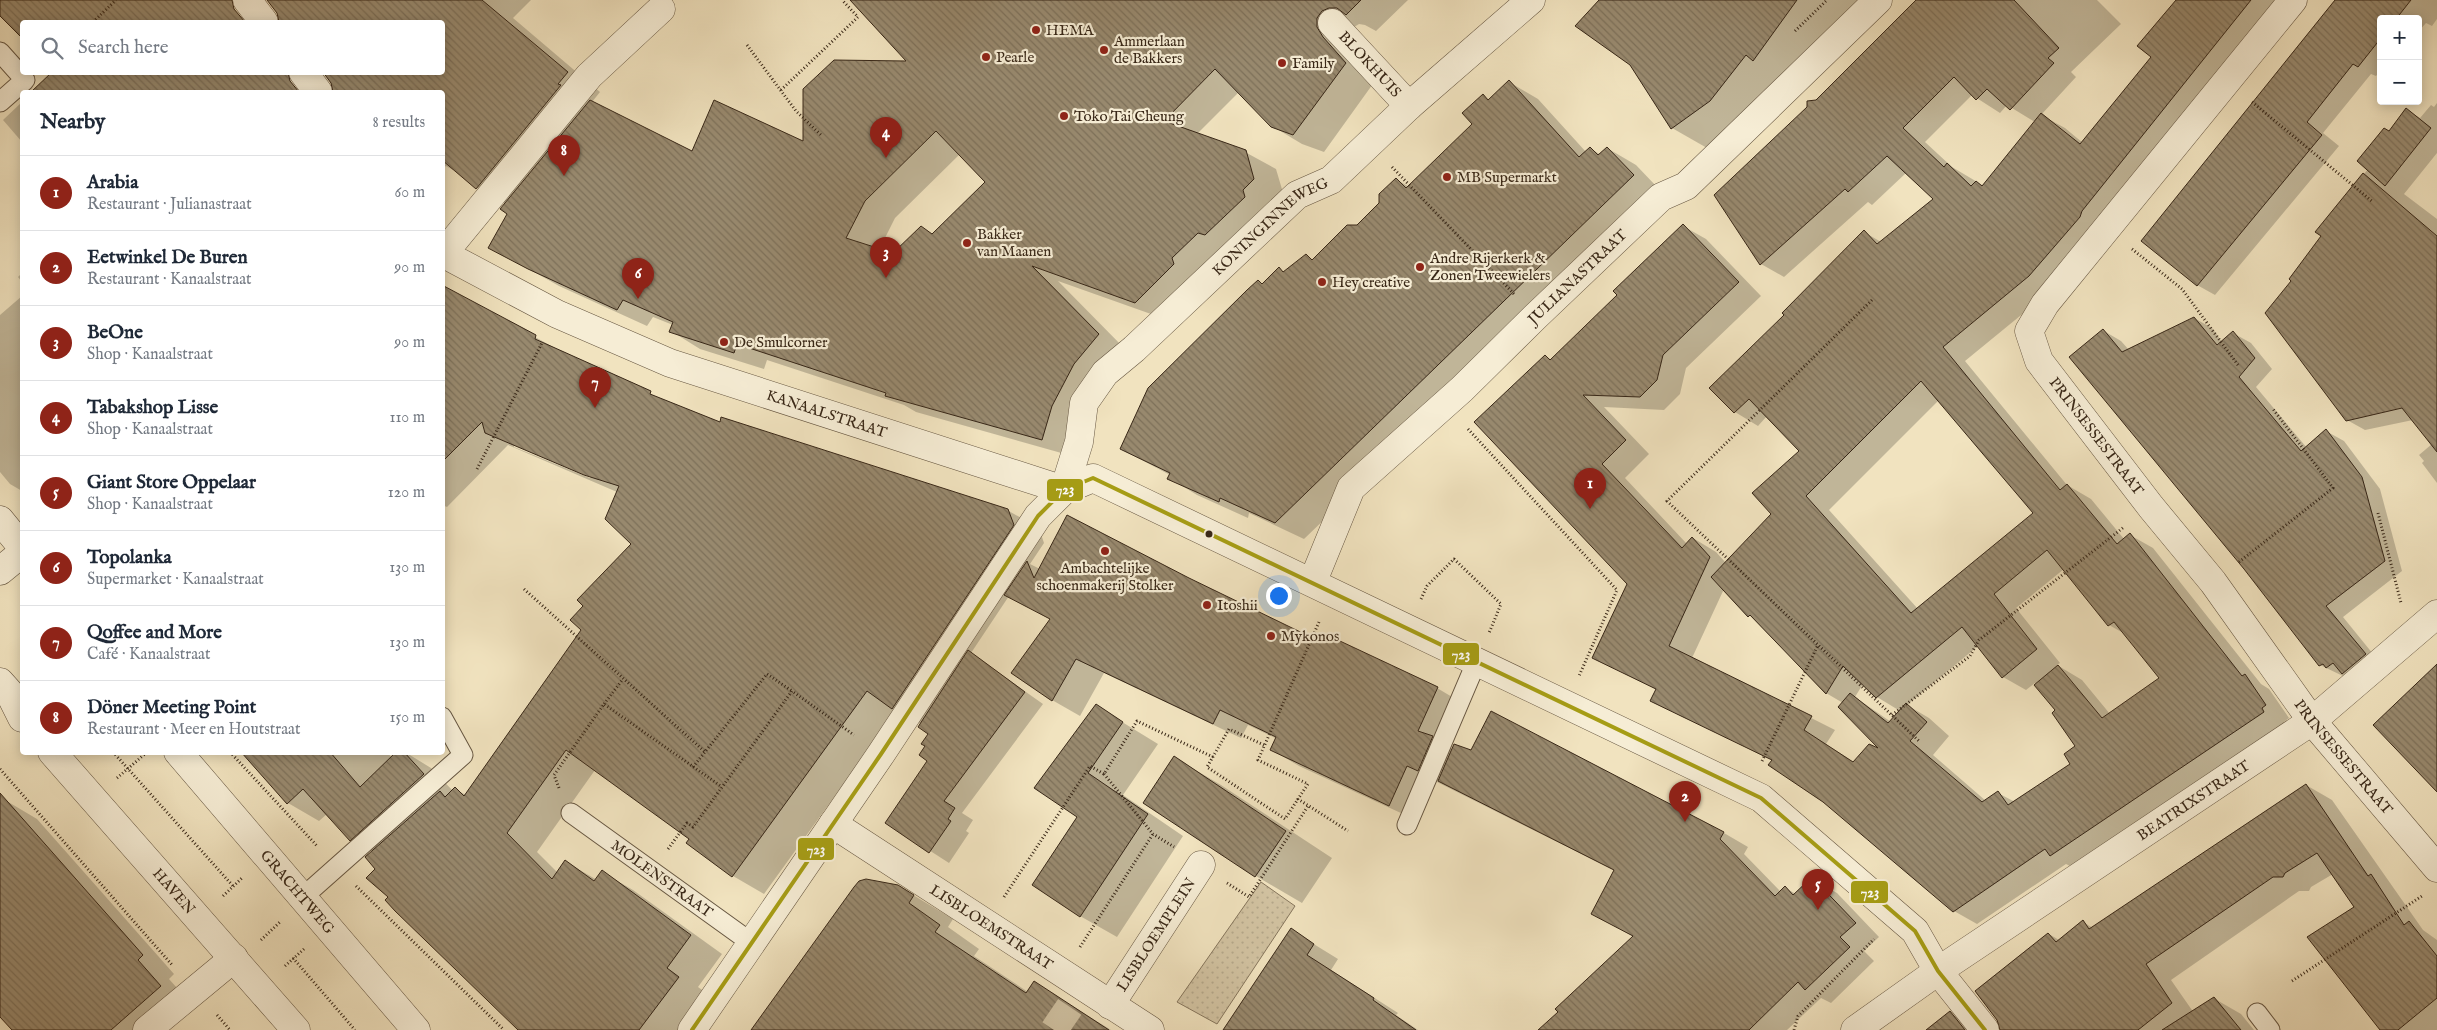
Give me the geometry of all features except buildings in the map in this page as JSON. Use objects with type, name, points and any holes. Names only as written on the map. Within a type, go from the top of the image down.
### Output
[{"type":"street","points":[[247,0],[262,20]]},
{"type":"street","name":"KONINGINNEWEG","points":[[1064,490],[1079,442],[1084,402],[1105,373],[1134,349],[1297,194],[1331,180],[1410,106],[1530,0]]},
{"type":"street","name":"JULIANASTRAAT","points":[[1322,586],[1351,488],[1445,404],[1661,197],[1686,186],[1878,0]]},
{"type":"street","name":"PRINSESSESTRAAT","points":[[2293,0],[2045,304],[2029,331],[2039,362],[2213,582],[2312,721],[2433,880]]},
{"type":"street","points":[[445,252],[589,76],[661,8]]},
{"type":"street","name":"BLOKHUIS","points":[[1332,23],[1410,106]]},
{"type":"street","points":[[304,75],[316,90]]},
{"type":"street","name":"KANAALSTRAAT","points":[[445,255],[557,314],[670,363],[1064,490]]},
{"type":"street","points":[[692,1030],[753,944],[881,754],[1038,516],[1064,490],[1094,478],[1760,798],[1915,931],[1938,970],[1985,1030]]},
{"type":"street","points":[[0,520],[20,545]]},
{"type":"street","points":[[0,571],[20,555]]},
{"type":"street","name":"BEATRIXSTRAAT","points":[[1855,1030],[1938,970],[2312,721],[2437,614]]},
{"type":"street","points":[[10,685],[20,712]]},
{"type":"street","name":"HAVEN","points":[[55,755],[296,1030]]},
{"type":"street","name":"GRACHTWEG","points":[[181,755],[416,1030]]},
{"type":"street","name":"LISBLOEMSTRAAT","points":[[833,824],[986,923],[1071,988],[1110,1005],[1150,1030]]},
{"type":"street","name":"LISBLOEMPLEIN","points":[[1110,1005],[1201,866]]},
{"type":"street","points":[[147,1030],[234,958]]},
{"type":"lane","points":[[0,52],[20,74]]},
{"type":"lane","points":[[0,102],[25,80],[21,75]]},
{"type":"lane","points":[[1407,825],[1476,663]]},
{"type":"lane","points":[[303,897],[463,755],[445,722]]},
{"type":"lane","name":"MOLENSTRAAT","points":[[571,813],[753,944]]},
{"type":"lane","points":[[2257,1013],[2270,1030]]},
{"type":"path","points":[[95,20],[116,0]]},
{"type":"path","points":[[781,90],[858,17],[842,0]]},
{"type":"path","points":[[747,45],[796,111],[820,135]]},
{"type":"path","points":[[2226,81],[2373,202]]},
{"type":"path","points":[[1370,144],[1535,316]]},
{"type":"path","points":[[2106,229],[2182,289],[2238,364]]},
{"type":"path","points":[[1872,300],[1667,501],[1920,742]]},
{"type":"path","points":[[477,469],[557,314]]},
{"type":"path","points":[[1445,404],[1617,590],[1566,704]]},
{"type":"path","points":[[2213,582],[2334,488],[2273,409]]},
{"type":"path","points":[[1892,715],[1970,656],[1979,640],[2151,506]]},
{"type":"path","points":[[2378,513],[2410,638]]},
{"type":"path","points":[[1408,630],[1427,586],[1454,559],[1501,604],[1476,663]]},
{"type":"path","points":[[1264,745],[1229,729],[1207,767],[1285,819],[1308,784],[1258,760],[1264,745],[1322,586]]},
{"type":"path","points":[[524,589],[705,752]]},
{"type":"path","points":[[1747,792],[1818,645]]},
{"type":"path","points":[[693,767],[767,674],[881,754]]},
{"type":"path","points":[[571,813],[554,775],[623,679]]},
{"type":"path","points":[[652,872],[687,823],[693,827],[792,691]]},
{"type":"path","points":[[604,704],[722,787]]},
{"type":"path","points":[[986,923],[1090,766],[1104,774],[1137,721],[1213,757]]},
{"type":"path","points":[[116,755],[233,886]]},
{"type":"path","points":[[233,755],[337,867],[504,1030]]},
{"type":"path","points":[[0,769],[230,1030]]},
{"type":"path","points":[[1298,799],[1348,831]]},
{"type":"path","points":[[1071,988],[1153,834]]},
{"type":"path","points":[[198,918],[267,856]]},
{"type":"path","points":[[2292,981],[2433,880]]},
{"type":"path","points":[[234,958],[270,933],[303,897]]},
{"type":"path","points":[[1794,1030],[1798,1016],[1898,916]]},
{"type":"path","points":[[260,989],[328,926]]},
{"type":"path","points":[[293,958],[355,1030]]},
{"type":"shaded area","points":[[1261,882],[1295,906],[1217,1024],[1177,1002]]},
{"type":"tunnel","points":[[1054,1030],[1071,1005]]},
{"type":"transit line","name":"723","points":[[692,1030],[881,754],[1038,516],[1064,490],[1093,478],[1761,798],[1915,931],[1938,971],[1985,1030]]},
{"type":"place","name":"HEMA","points":[[1036,30]]},
{"type":"place","name":"Ammerlaan de Bakkers","points":[[1104,50]]},
{"type":"place","name":"Pearle","points":[[986,57]]},
{"type":"place","name":"Family","points":[[1282,63]]},
{"type":"place","name":"Toko Tai Cheung","points":[[1064,116]]},
{"type":"place","name":"Tabakshop Lisse","points":[[886,158]]},
{"type":"place","name":"Döner Meeting Point","points":[[564,176]]},
{"type":"place","name":"MB Supermarkt","points":[[1447,177]]},
{"type":"place","name":"Bakker van Maanen","points":[[967,243]]},
{"type":"place","name":"Andre Rijerkerk & Zonen Tweewielers","points":[[1420,267]]},
{"type":"place","name":"BeOne","points":[[886,278]]},
{"type":"place","name":"Hey creative","points":[[1322,282]]},
{"type":"place","name":"Topolanka","points":[[638,299]]},
{"type":"place","name":"De Smulcorner","points":[[724,342]]},
{"type":"place","name":"Qoffee and More","points":[[595,408]]},
{"type":"place","name":"Arabia","points":[[1590,509]]},
{"type":"place","name":"Ambachtelijke schoenmakerij Stolker","points":[[1105,551]]},
{"type":"place","name":"Itoshii","points":[[1207,605]]},
{"type":"place","name":"Mykonos","points":[[1271,636]]},
{"type":"place","name":"Eetwinkel De Buren","points":[[1685,822]]},
{"type":"place","name":"Giant Store Oppelaar","points":[[1818,910]]}]
